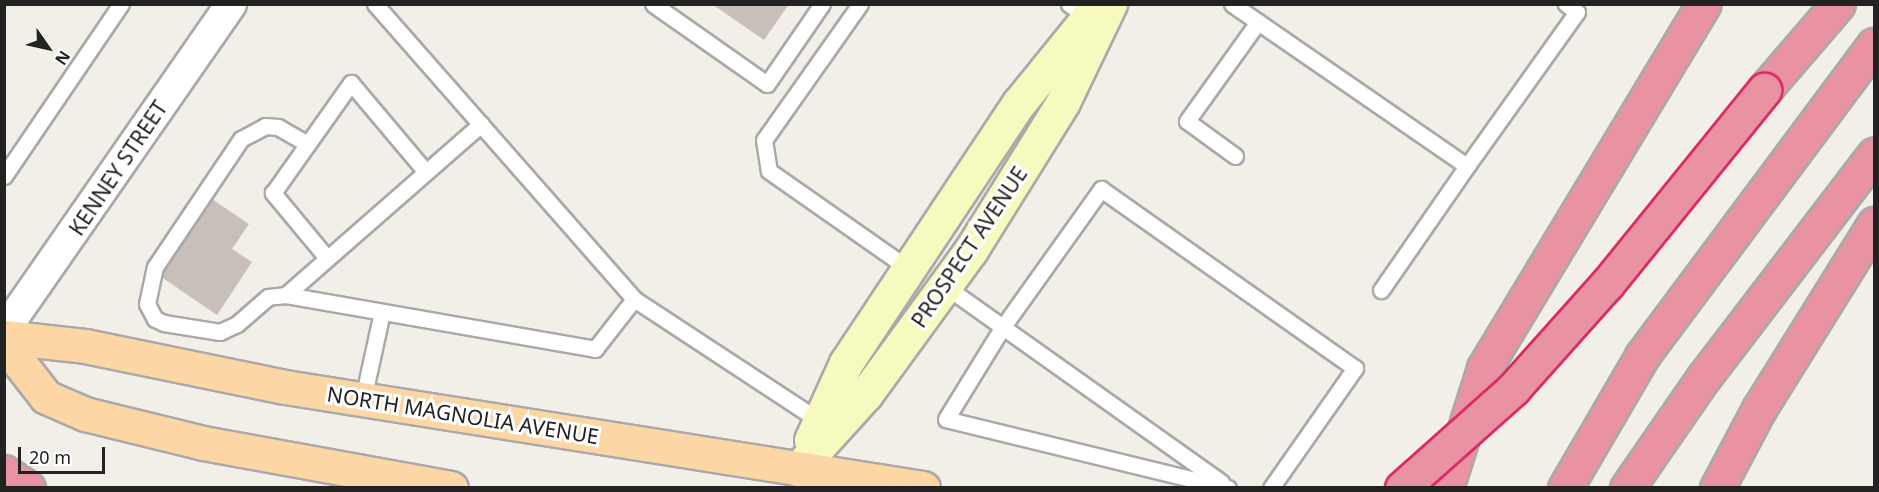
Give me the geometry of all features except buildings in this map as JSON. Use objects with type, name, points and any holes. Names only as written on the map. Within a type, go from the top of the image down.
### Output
[{"type":"highway","points":[[1446,488],[1484,368],[1704,4]]},
{"type":"highway","points":[[1402,488],[1513,389],[1606,284],[1764,90],[1838,4]]},
{"type":"highway","points":[[1565,488],[1642,356],[1875,45]]},
{"type":"highway","points":[[1627,488],[1704,377],[1875,155]]},
{"type":"highway","points":[[1717,488],[1759,409],[1875,224]]},
{"type":"main road","name":"PROSPECT AVENUE","points":[[791,478],[846,363],[1019,103],[1093,11]]},
{"type":"main road","name":"PROSPECT AVENUE","points":[[791,478],[866,394],[945,286],[1063,102],[1093,11]]},
{"type":"main road","name":"NORTH MAGNOLIA AVENUE","points":[[4,337],[86,346],[183,369],[363,399],[791,478],[922,488]]},
{"type":"main road","points":[[4,343],[46,397],[85,414],[203,443],[451,488]]},
{"type":"street","name":"KENNEY STREET","points":[[4,331],[231,4]]},
{"type":"lane","points":[[4,176],[121,4]]},
{"type":"lane","points":[[375,4],[634,299],[820,421]]},
{"type":"lane","points":[[653,4],[767,84],[822,4]]},
{"type":"lane","points":[[860,4],[764,140],[769,171],[909,269]]},
{"type":"lane","points":[[1232,4],[1467,166]]},
{"type":"lane","points":[[1381,290],[1577,12],[1566,4]]},
{"type":"lane","points":[[1235,156],[1187,121],[1258,22]]},
{"type":"lane","points":[[327,258],[273,193],[351,83],[426,172]]},
{"type":"lane","points":[[286,295],[481,124]]},
{"type":"lane","points":[[307,144],[278,128],[265,126],[242,139],[155,267],[147,304],[155,319],[164,323],[220,332],[237,324],[268,297],[286,295],[595,349],[634,299]]},
{"type":"lane","points":[[1228,488],[946,419],[1002,328],[1101,189],[1355,368],[1271,488]]},
{"type":"lane","points":[[945,286],[1228,488]]},
{"type":"lane","points":[[363,399],[382,312]]}]
